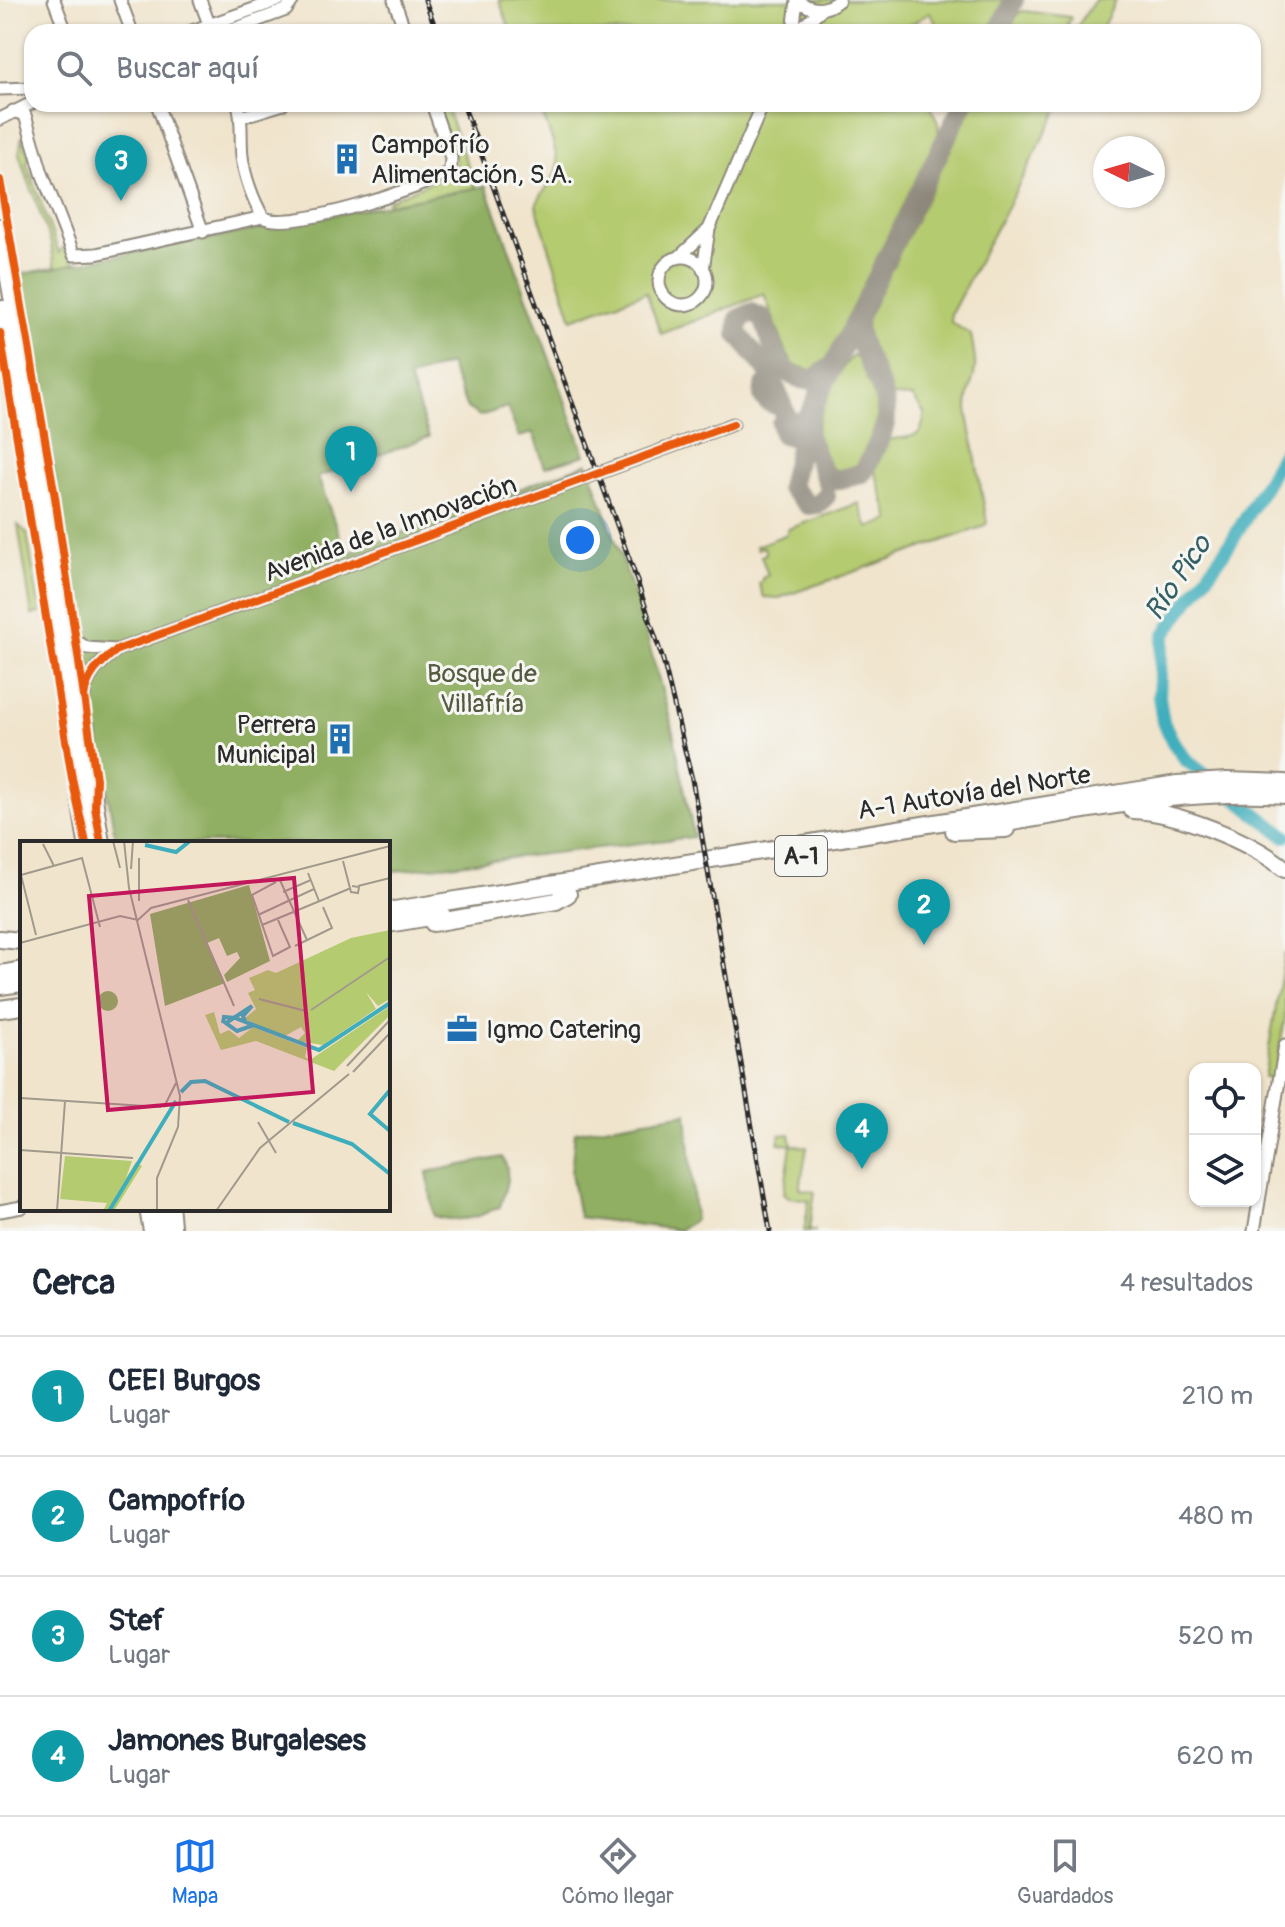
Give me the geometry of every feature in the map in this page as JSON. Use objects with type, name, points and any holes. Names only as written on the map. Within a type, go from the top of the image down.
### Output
[{"type":"highway","points":[[0,227],[101,841]]},
{"type":"highway","points":[[0,292],[87,841]]},
{"type":"highway","name":"A-1 Autovía del Norte","points":[[390,911],[1177,784],[1227,781],[1285,783]]},
{"type":"highway","name":"A-1 Autovía del Norte","points":[[390,924],[1147,801],[1214,793],[1285,795]]},
{"type":"highway","points":[[954,831],[985,832],[1121,811],[1156,811],[1252,848],[1285,869]]},
{"type":"highway","name":"A-1","points":[[390,900],[551,886]]},
{"type":"highway","points":[[390,933],[556,901],[568,894]]},
{"type":"highway","points":[[0,939],[20,941]]},
{"type":"highway","points":[[0,963],[20,961]]},
{"type":"highway","points":[[0,974],[20,970]]},
{"type":"highway","points":[[0,986],[20,983]]},
{"type":"highway","points":[[0,1011],[20,1009]]},
{"type":"highway","points":[[148,1211],[152,1231]]},
{"type":"highway","points":[[159,1211],[163,1231]]},
{"type":"street","points":[[54,0],[63,24]]},
{"type":"street","points":[[120,0],[129,24]]},
{"type":"street","points":[[200,0],[209,24]]},
{"type":"street","points":[[221,24],[279,0]]},
{"type":"street","points":[[248,24],[286,10],[293,0]]},
{"type":"street","points":[[394,0],[403,24]]},
{"type":"street","points":[[796,24],[797,0],[813,9],[822,9]]},
{"type":"street","points":[[804,24],[839,0]]},
{"type":"street","points":[[0,89],[24,88]]},
{"type":"street","points":[[0,119],[24,106]]},
{"type":"street","points":[[13,111],[25,115],[42,173],[74,255],[85,256],[263,217],[279,223],[356,207],[448,172],[452,169],[451,158],[435,112]]},
{"type":"street","points":[[160,112],[203,232]]},
{"type":"street","points":[[240,112],[242,159],[263,217]]},
{"type":"street","points":[[241,117],[257,112]]},
{"type":"street","points":[[703,270],[709,229],[760,112]]},
{"type":"street","points":[[678,258],[696,261],[706,281],[701,296],[688,305],[673,303],[661,292],[659,277],[667,263],[678,258],[709,229]]},
{"type":"street","name":"Avenida de la Innovación","points":[[84,698],[93,672],[117,650],[733,424]]},
{"type":"street","points":[[76,641],[87,648],[117,650]]},
{"type":"street","points":[[1254,1231],[1285,1045]]},
{"type":"street","points":[[0,1211],[20,1207]]},
{"type":"street","points":[[173,1211],[175,1231]]},
{"type":"green space","points":[[499,0],[1006,0],[994,24],[936,24],[930,13],[910,24],[508,24]]},
{"type":"green space","points":[[1095,0],[1116,0],[1104,24],[1079,24]]},
{"type":"green space","points":[[1024,11],[1071,19],[1068,24],[1013,24],[1018,13]]},
{"type":"green space","points":[[439,112],[448,112],[476,188],[388,204],[387,201],[455,171],[455,157]]},
{"type":"green space","points":[[541,112],[933,112],[939,134],[826,361],[812,371],[794,365],[787,354],[764,294],[661,334],[646,292],[572,319],[536,206],[556,172],[557,158]]},
{"type":"green space","points":[[969,112],[1057,112],[951,314],[951,322],[971,335],[975,369],[967,409],[987,523],[779,598],[764,597],[759,584],[768,575],[761,556],[766,554],[764,547],[757,549],[756,546],[787,534],[788,529],[859,503],[868,528],[890,520],[874,468],[888,440],[918,433],[924,413],[913,397],[893,396],[888,392],[865,329],[866,320]]},
{"type":"green space","points":[[22,136],[29,157],[27,163],[59,253],[64,247],[72,261],[79,263],[55,268],[51,244],[19,154]]},
{"type":"green space","name":"Bosque de Villafría","points":[[486,186],[585,455],[545,467],[533,433],[519,437],[507,407],[480,416],[467,408],[449,364],[409,378],[429,437],[318,477],[346,554],[588,463],[637,602],[672,726],[694,837],[390,872],[390,841],[117,841],[21,274]]},
{"type":"green space","points":[[853,356],[862,360],[880,415],[860,464],[839,472],[829,466],[818,440],[817,428],[829,394]]},
{"type":"green space","points":[[18,525],[27,533],[40,613],[32,615]]},
{"type":"green space","points":[[1285,953],[1285,1017],[1275,1075],[1271,1078],[1264,1077]]},
{"type":"green space","points":[[687,1113],[695,1220],[679,1230],[579,1217],[571,1173],[575,1132]]},
{"type":"green space","points":[[790,1134],[792,1145],[807,1147],[800,1189],[815,1192],[809,1229],[816,1231],[804,1231],[809,1200],[789,1197],[784,1193],[791,1145],[778,1143],[780,1135]]},
{"type":"green space","points":[[502,1157],[507,1175],[500,1207],[470,1218],[434,1216],[427,1172]]},
{"type":"waterway","name":"Río Pico","points":[[1285,450],[1232,541],[1165,634],[1159,697],[1163,722],[1187,761],[1285,836]]},
{"type":"taxiway","points":[[1002,24],[1014,0]]},
{"type":"taxiway","points":[[826,496],[818,504],[808,505],[790,487],[805,423],[959,112]]},
{"type":"taxiway","points":[[809,415],[799,422],[787,418],[767,370],[738,334],[739,319],[751,313],[763,318],[779,360],[792,375],[813,380],[832,366]]},
{"type":"taxiway","points":[[807,422],[807,433],[827,482],[864,471],[882,435],[886,413],[881,389],[860,341],[858,317]]},
{"type":"taxiway","points":[[776,405],[763,397],[764,387],[773,382],[787,417],[781,424],[783,434],[794,437],[805,423]]},
{"type":"railway","points":[[425,0],[434,24]]},
{"type":"railway","points":[[466,112],[633,569],[663,660],[692,779],[770,1231]]},
{"type":"cycle path","points":[[0,180],[55,497],[96,779],[95,807],[101,841]]},
{"type":"cycle path","points":[[0,333],[72,778],[86,841]]},
{"type":"cycle path","points":[[84,698],[95,670],[117,650],[733,424]]},
{"type":"place","name":"Campofrío Alimentación, S.A.","points":[[347,159]]},
{"type":"place","name":"Stef","points":[[121,201]]},
{"type":"place","name":"CEEI Burgos","points":[[351,492]]},
{"type":"place","name":"Perrera Municipal","points":[[340,739]]},
{"type":"place","name":"Campofrío","points":[[924,945]]},
{"type":"place","name":"Igmo Catering","points":[[462,1029]]},
{"type":"place","name":"Jamones Burgaleses","points":[[862,1169]]}]
